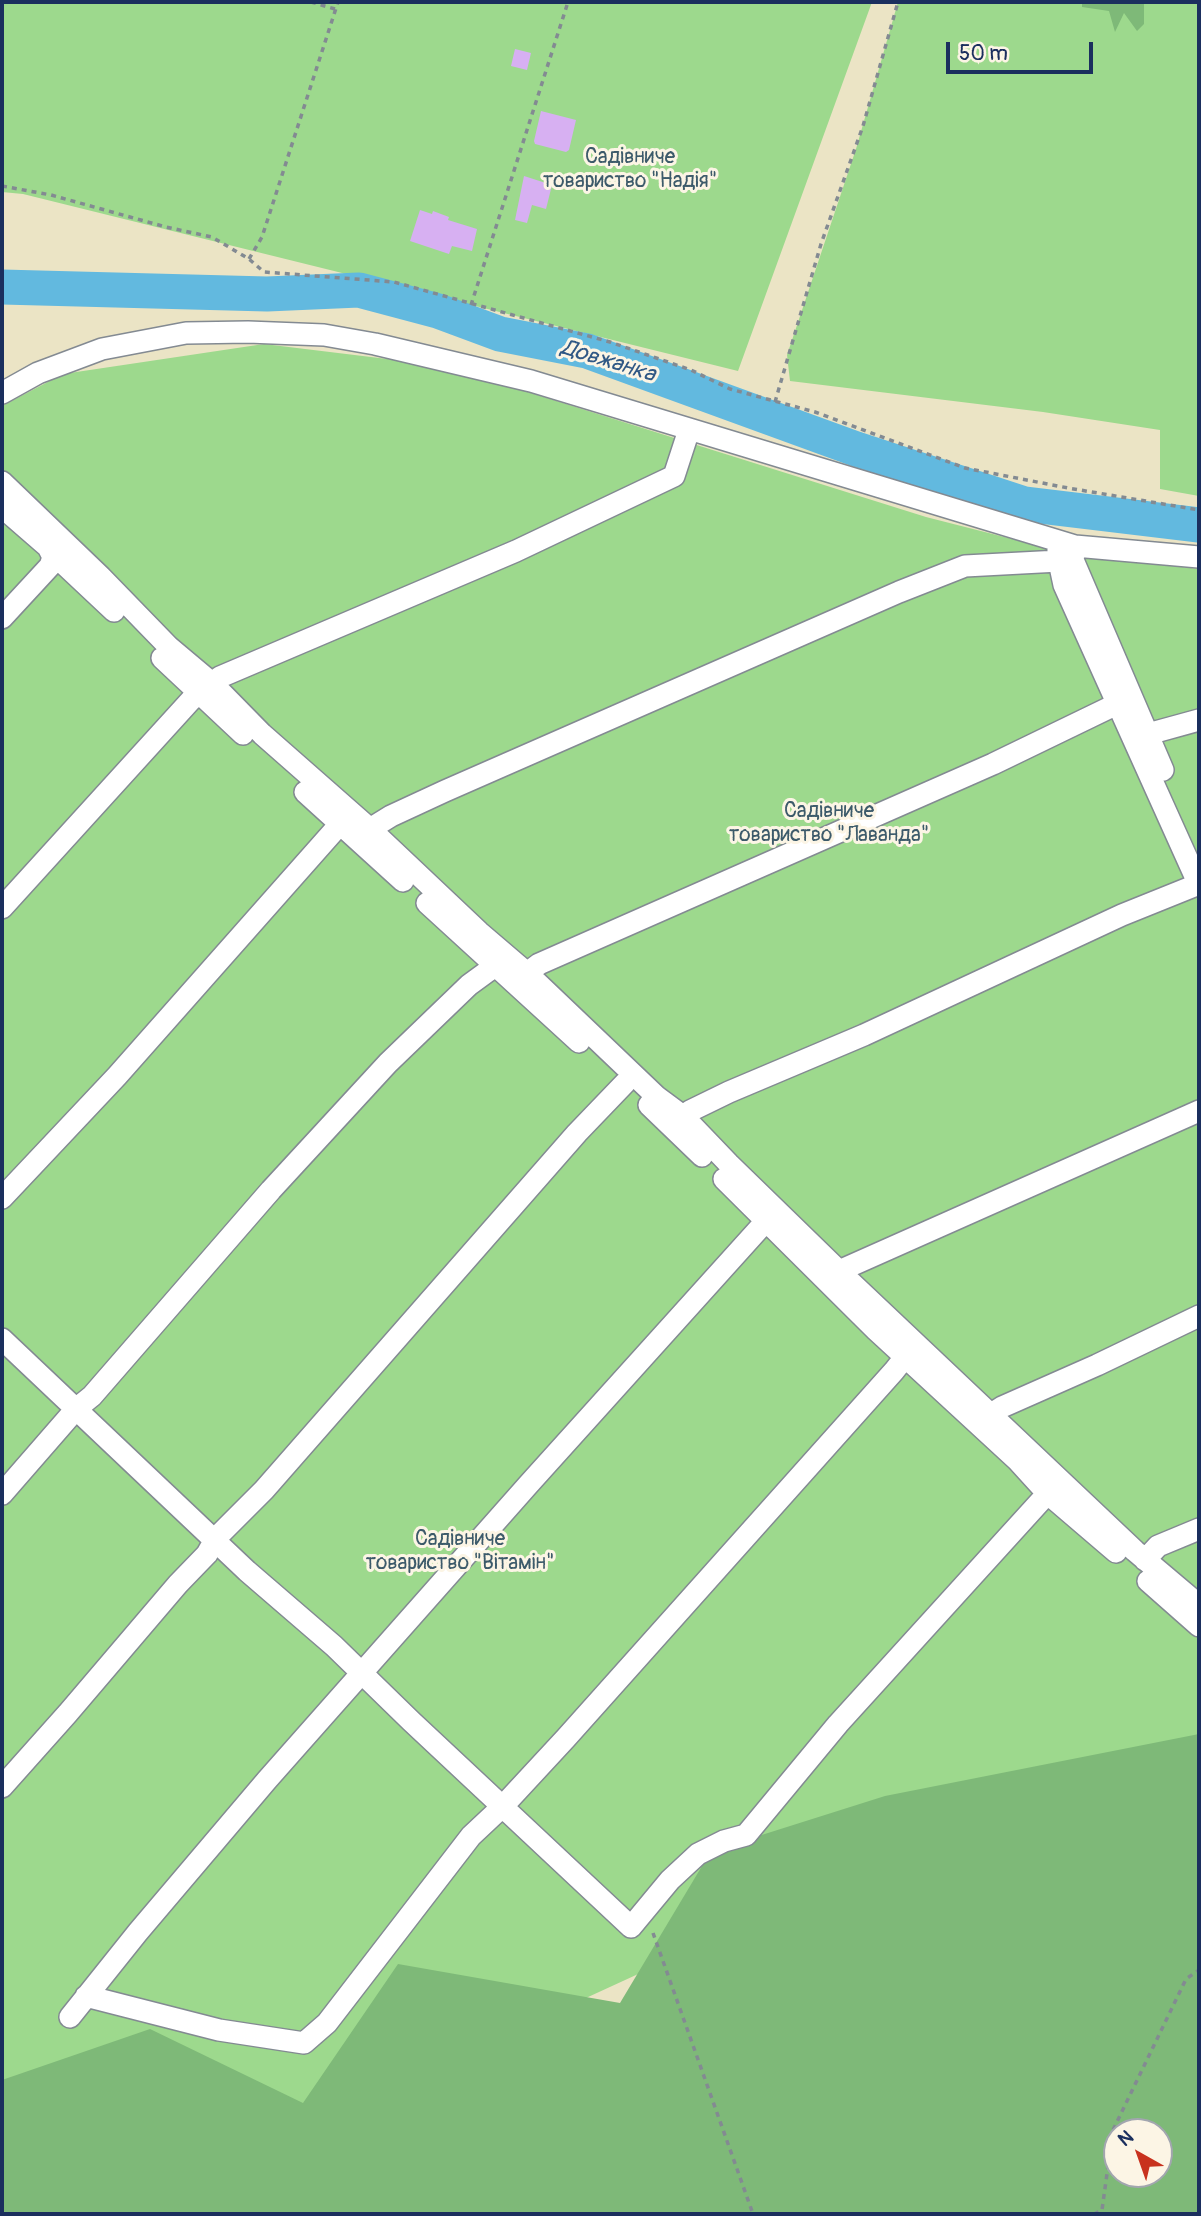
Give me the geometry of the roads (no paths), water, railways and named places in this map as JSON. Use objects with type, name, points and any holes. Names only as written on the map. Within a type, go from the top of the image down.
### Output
[{"type":"street","points":[[2,393],[38,373],[102,349],[186,333],[324,335],[375,344],[531,381],[1064,549],[1073,560],[1199,855]]},
{"type":"street","points":[[2,908],[166,727],[220,677],[503,556],[674,475],[689,430]]},
{"type":"street","points":[[2,482],[101,576],[206,689],[340,824],[625,1083],[876,1330],[909,1347],[991,1415],[1054,1487],[1199,1626]]},
{"type":"street","points":[[2,507],[48,547],[52,557],[50,566],[2,618]]},
{"type":"street","points":[[684,1118],[690,1111],[729,1091],[864,1035],[1122,915],[1199,884],[1064,585],[1064,549]]},
{"type":"street","points":[[370,829],[391,816],[445,791],[965,566],[1064,549],[1199,557]]},
{"type":"street","points":[[52,557],[65,565],[370,829],[657,1097],[684,1118],[839,1271],[1017,1460],[1199,1605]]},
{"type":"street","points":[[527,973],[539,964],[993,764],[1119,703]]},
{"type":"street","points":[[1148,734],[1199,720]]},
{"type":"street","points":[[2,1198],[117,1076],[340,824]]},
{"type":"street","points":[[2,1494],[76,1409],[92,1396],[271,1189],[388,1063],[469,985],[495,966]]},
{"type":"street","points":[[2,1787],[207,1554],[215,1539],[264,1490],[577,1133],[625,1083]]},
{"type":"street","points":[[839,1271],[1199,1111]]},
{"type":"street","points":[[70,2017],[233,1820],[528,1485],[766,1221]]},
{"type":"street","points":[[991,1415],[1002,1407],[1199,1316]]},
{"type":"street","points":[[2,1339],[247,1571],[362,1674],[631,1927],[670,1880],[698,1854],[724,1841],[746,1835],[838,1724],[1054,1487]]},
{"type":"street","points":[[86,1996],[219,2030],[304,2043],[327,2023],[471,1836],[503,1806],[909,1347]]},
{"type":"street","points":[[1145,1560],[1158,1546],[1199,1529]]},
{"type":"waterway","name":"Довжанка","points":[[2,287],[267,294],[359,290],[438,311],[500,334],[587,351],[856,449],[1024,504],[1199,525]]},
{"type":"park label","name":"Садівниче товариство \"Надія\"","points":[[630,170]]},
{"type":"park label","name":"Садівниче товариство \"Лаванда\"","points":[[829,824]]},
{"type":"park label","name":"Садівниче товариство \"Вітамін\"","points":[[460,1552]]}]
